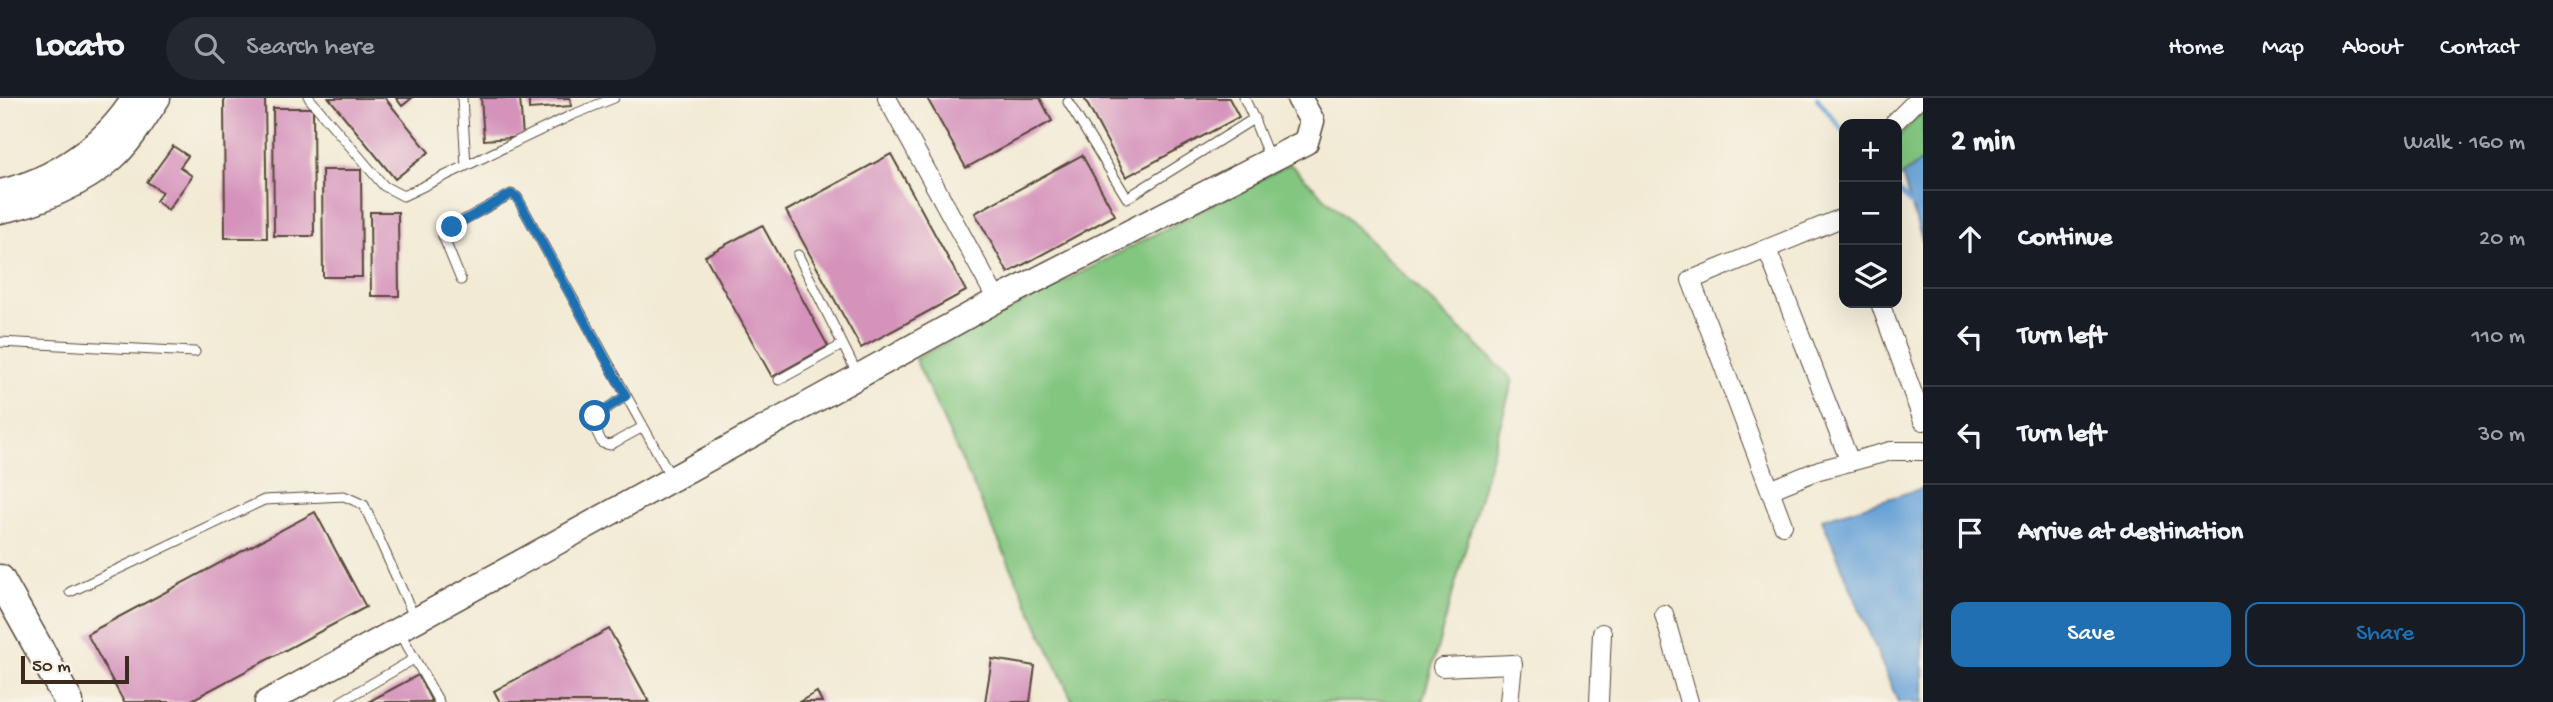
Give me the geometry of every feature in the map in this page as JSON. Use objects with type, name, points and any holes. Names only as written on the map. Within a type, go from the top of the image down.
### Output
[{"type":"main road","points":[[0,579],[69,702]]},
{"type":"main road","points":[[0,617],[48,702]]},
{"type":"street","points":[[0,192],[50,173],[95,145],[124,115],[134,98]]},
{"type":"street","points":[[0,211],[17,208],[63,191],[112,159],[139,127],[158,98]]},
{"type":"street","points":[[887,98],[997,300]]},
{"type":"street","points":[[267,702],[997,300],[1306,142],[1312,121],[1299,98]]},
{"type":"street","points":[[1898,119],[1919,98]]},
{"type":"street","points":[[1783,526],[1691,279],[1839,219]]},
{"type":"street","points":[[1767,249],[1850,462]]},
{"type":"street","points":[[1882,308],[1923,421]]},
{"type":"street","points":[[1770,490],[1819,470],[1891,451],[1923,451]]},
{"type":"street","points":[[1664,614],[1689,702]]},
{"type":"street","points":[[1599,702],[1602,633]]},
{"type":"street","points":[[1442,667],[1513,664],[1508,702]]},
{"type":"lane","points":[[309,98],[384,186],[403,196],[572,115],[614,98]]},
{"type":"lane","points":[[463,98],[466,166]]},
{"type":"lane","points":[[1244,98],[1271,159]]},
{"type":"lane","points":[[1068,102],[1127,198],[1255,118]]},
{"type":"lane","points":[[461,280],[443,236],[452,227],[511,194],[517,197],[672,479]]},
{"type":"lane","points":[[798,255],[858,376]]},
{"type":"lane","points":[[0,342],[195,352]]},
{"type":"lane","points":[[779,380],[842,345]]},
{"type":"lane","points":[[626,396],[595,416],[593,424],[602,443],[610,445],[643,427]]},
{"type":"lane","points":[[70,593],[264,500],[344,496],[364,505],[407,625],[414,659],[439,702]]},
{"type":"lane","points":[[340,702],[414,659]]},
{"type":"green space","points":[[1923,111],[1923,160],[1902,175],[1902,133]]},
{"type":"green space","points":[[1290,164],[1513,380],[1422,702],[1073,702],[915,359]]},
{"type":"water","points":[[1923,160],[1923,242],[1902,176]]},
{"type":"water","points":[[1923,488],[1923,702],[1898,702],[1822,519]]},
{"type":"building","points":[[224,98],[265,98],[267,238],[225,238]]},
{"type":"building","points":[[329,98],[385,98],[429,152],[395,179]]},
{"type":"building","points":[[396,98],[412,98],[402,106]]},
{"type":"building","points":[[481,98],[520,98],[523,137],[484,140]]},
{"type":"building","points":[[529,98],[570,98],[571,106],[529,109]]},
{"type":"building","points":[[927,98],[1040,98],[1052,121],[966,168]]},
{"type":"building","points":[[1084,98],[1229,98],[1239,117],[1126,177]]},
{"type":"building","points":[[273,108],[313,108],[314,236],[274,236]]},
{"type":"building","points":[[173,146],[188,156],[180,167],[192,176],[168,210],[156,201],[162,192],[147,182]]},
{"type":"building","points":[[891,154],[966,291],[861,348],[786,211]]},
{"type":"building","points":[[1082,155],[1115,215],[1008,273],[975,213]]},
{"type":"building","points":[[322,170],[361,170],[362,277],[323,277]]},
{"type":"building","points":[[370,212],[398,212],[399,296],[371,296]]},
{"type":"building","points":[[762,225],[828,346],[772,377],[705,256]]},
{"type":"building","points":[[315,512],[366,607],[188,702],[124,702],[87,634]]},
{"type":"building","points":[[609,629],[649,702],[500,702],[494,691]]},
{"type":"building","points":[[992,659],[1035,666],[1030,702],[985,702]]},
{"type":"building","points":[[418,675],[432,702],[368,702]]},
{"type":"building","points":[[817,692],[822,702],[799,702]]},
{"type":"waterway","points":[[1817,98],[1839,126]]},
{"type":"waterway","points":[[1902,194],[1913,206]]},
{"type":"route","points":[[452,227],[511,194],[517,197],[626,396],[595,416]]}]
